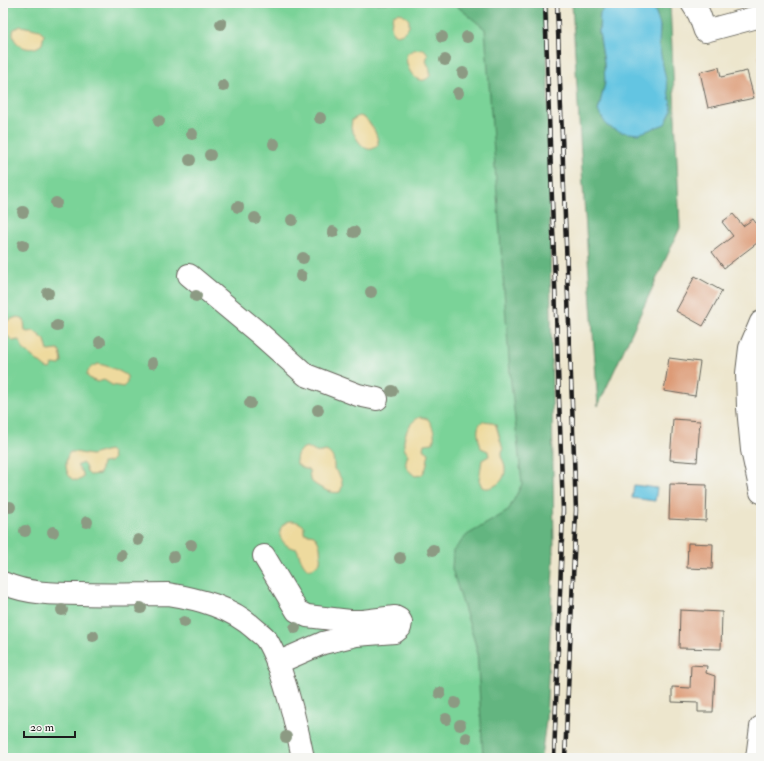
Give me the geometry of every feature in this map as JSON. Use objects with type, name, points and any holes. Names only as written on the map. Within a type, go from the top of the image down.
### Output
[{"type":"street","points":[[692,3],[699,14],[705,31],[761,16]]},
{"type":"street","points":[[189,275],[260,334],[306,375],[358,395],[377,400]]},
{"type":"street","points":[[761,322],[750,348],[747,373],[748,408],[752,450],[761,492]]},
{"type":"street","points":[[264,556],[297,611],[307,616],[350,621],[395,618],[399,619],[401,622],[400,628],[395,632],[356,635],[323,643],[277,662]]},
{"type":"street","points":[[3,583],[14,588],[30,592],[168,594],[187,597],[217,606],[245,620],[266,638],[277,662],[289,696],[297,726],[302,758]]},
{"type":"street","points":[[757,758],[761,727]]},
{"type":"green space","points":[[3,3],[498,3],[545,524],[516,758],[3,758]]},
{"type":"green space","points":[[453,3],[545,3],[548,80],[554,546],[546,721],[541,758],[483,758],[477,649],[452,569],[453,551],[467,535],[508,511],[522,484],[510,373],[485,29]]},
{"type":"green space","points":[[572,3],[608,3],[600,13],[599,32],[604,62],[605,83],[598,111],[659,45],[660,26],[653,3],[670,3],[680,228],[598,406],[582,171]]},
{"type":"sand","points":[[398,13],[403,14],[409,20],[409,27],[403,33],[397,35],[393,33],[391,26],[393,15]]},
{"type":"sand","points":[[21,26],[40,30],[44,35],[42,44],[31,49],[17,43],[14,39],[14,29]]},
{"type":"sand","points":[[424,49],[428,54],[426,61],[430,68],[430,76],[425,80],[421,80],[412,75],[406,59],[407,54],[413,50]]},
{"type":"sand","points":[[359,116],[363,117],[370,123],[375,132],[378,145],[374,148],[369,149],[362,145],[351,128],[352,120]]},
{"type":"sand","points":[[17,317],[24,320],[25,331],[34,331],[45,340],[48,351],[58,350],[60,352],[62,361],[60,365],[53,364],[50,369],[46,368],[23,349],[20,341],[13,341],[8,336],[3,325],[9,320]]},
{"type":"sand","points":[[98,364],[113,368],[124,374],[127,376],[127,383],[123,387],[112,385],[104,380],[98,382],[92,380],[87,376],[88,371]]},
{"type":"sand","points":[[421,417],[428,419],[433,428],[434,437],[433,443],[424,444],[423,449],[429,453],[426,468],[422,475],[415,476],[406,465],[408,455],[405,450],[404,441],[407,430],[413,422]]},
{"type":"sand","points":[[483,421],[491,422],[496,425],[503,450],[501,457],[505,465],[505,473],[501,481],[489,488],[482,487],[479,480],[482,460],[489,456],[488,451],[481,448],[478,437],[479,426]]},
{"type":"sand","points":[[307,447],[316,452],[326,451],[331,454],[334,461],[334,469],[342,482],[340,492],[336,493],[328,491],[316,485],[310,480],[309,470],[301,468],[297,464],[296,459],[298,452]]},
{"type":"sand","points":[[109,450],[112,453],[113,459],[110,462],[102,463],[100,474],[90,475],[82,463],[77,466],[83,473],[83,478],[73,480],[70,477],[66,467],[66,462],[67,456],[70,452],[91,455]]},
{"type":"sand","points":[[289,521],[297,522],[304,526],[304,533],[314,535],[318,541],[320,562],[312,569],[308,569],[304,564],[297,549],[291,548],[284,543],[280,536],[282,526]]},
{"type":"water","points":[[608,3],[653,3],[660,26],[659,45],[672,110],[665,124],[638,134],[621,132],[607,126],[598,111],[605,83],[604,62],[599,32],[600,13]]},
{"type":"water","points":[[634,485],[657,488],[655,501],[632,498]]},
{"type":"building","points":[[761,55],[761,67],[760,67],[758,56]]},
{"type":"building","points":[[719,67],[721,77],[747,71],[754,98],[708,108],[700,72]]},
{"type":"building","points":[[733,214],[743,226],[753,219],[761,230],[761,240],[724,268],[712,252],[733,236],[722,222]]},
{"type":"building","points":[[695,276],[722,291],[703,326],[676,311]]},
{"type":"building","points":[[669,358],[700,362],[695,396],[664,391]]},
{"type":"building","points":[[673,419],[700,421],[697,462],[670,460]]},
{"type":"building","points":[[670,484],[707,485],[706,521],[669,519]]},
{"type":"building","points":[[688,543],[713,544],[712,569],[687,568]]},
{"type":"building","points":[[680,610],[722,612],[721,649],[679,648]]},
{"type":"building","points":[[691,665],[707,666],[706,673],[715,676],[713,712],[698,712],[698,703],[672,702],[672,687],[690,688]]},
{"type":"railway","points":[[545,3],[563,510],[554,758]]},
{"type":"railway","points":[[557,3],[576,510],[565,758]]}]
